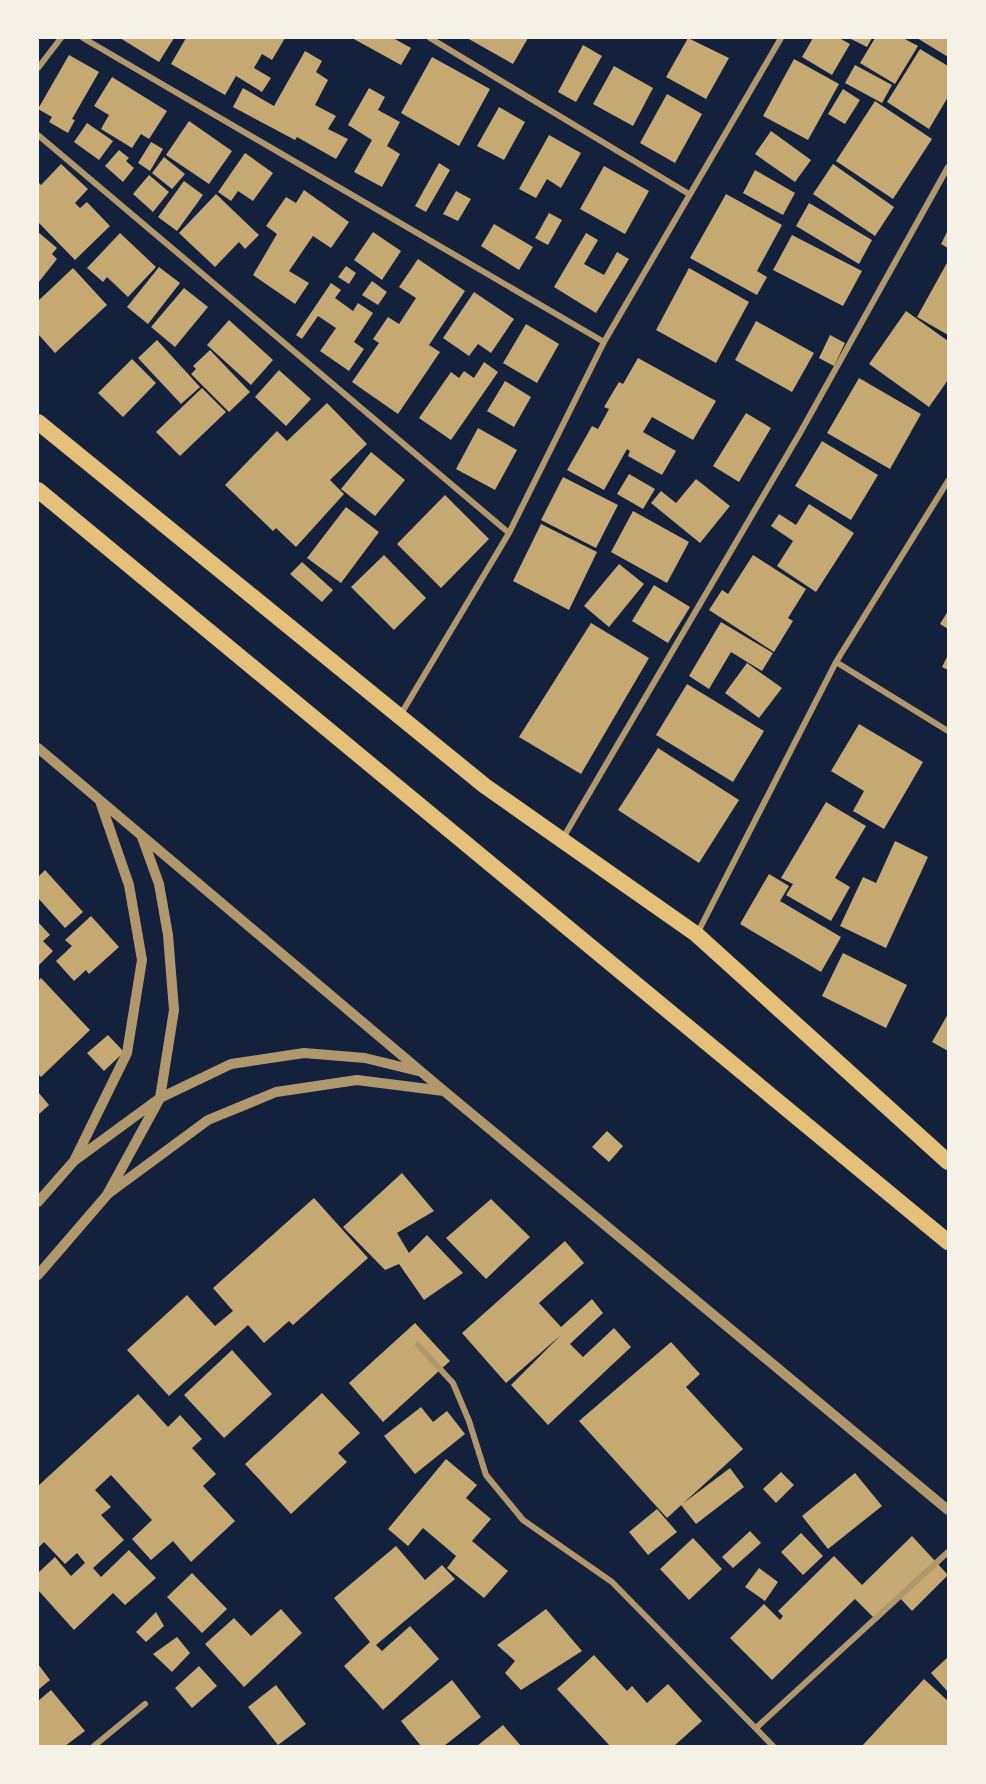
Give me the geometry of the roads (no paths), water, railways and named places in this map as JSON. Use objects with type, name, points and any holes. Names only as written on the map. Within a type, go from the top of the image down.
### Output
[{"type":"highway","points":[[38,422],[485,786],[696,934],[948,1162]]},
{"type":"highway","points":[[38,490],[948,1242]]},
{"type":"street","points":[[38,68],[61,38]]},
{"type":"street","points":[[83,38],[604,342]]},
{"type":"street","points":[[430,38],[689,195]]},
{"type":"street","points":[[400,716],[509,533],[604,342],[781,38]]},
{"type":"street","points":[[38,135],[509,533]]},
{"type":"street","points":[[562,839],[794,444],[948,167]]},
{"type":"street","points":[[696,934],[836,662],[948,481]]},
{"type":"street","points":[[836,662],[948,731]]},
{"type":"street","points":[[38,748],[444,1091],[948,1510]]},
{"type":"street","points":[[74,1161],[127,1053],[142,960],[129,885],[100,801]]},
{"type":"street","points":[[38,1275],[107,1195],[160,1098],[174,1010],[168,935],[159,884],[141,836]]},
{"type":"street","points":[[38,1202],[74,1161],[160,1098],[231,1064],[304,1053],[365,1058],[421,1071]]},
{"type":"street","points":[[107,1195],[208,1120],[276,1092],[357,1080],[444,1091]]},
{"type":"street","points":[[418,1345],[453,1383],[470,1421],[486,1475],[523,1520],[612,1582],[773,1746]]},
{"type":"street","points":[[756,1728],[948,1552]]},
{"type":"street","points":[[94,1746],[145,1704]]}]
